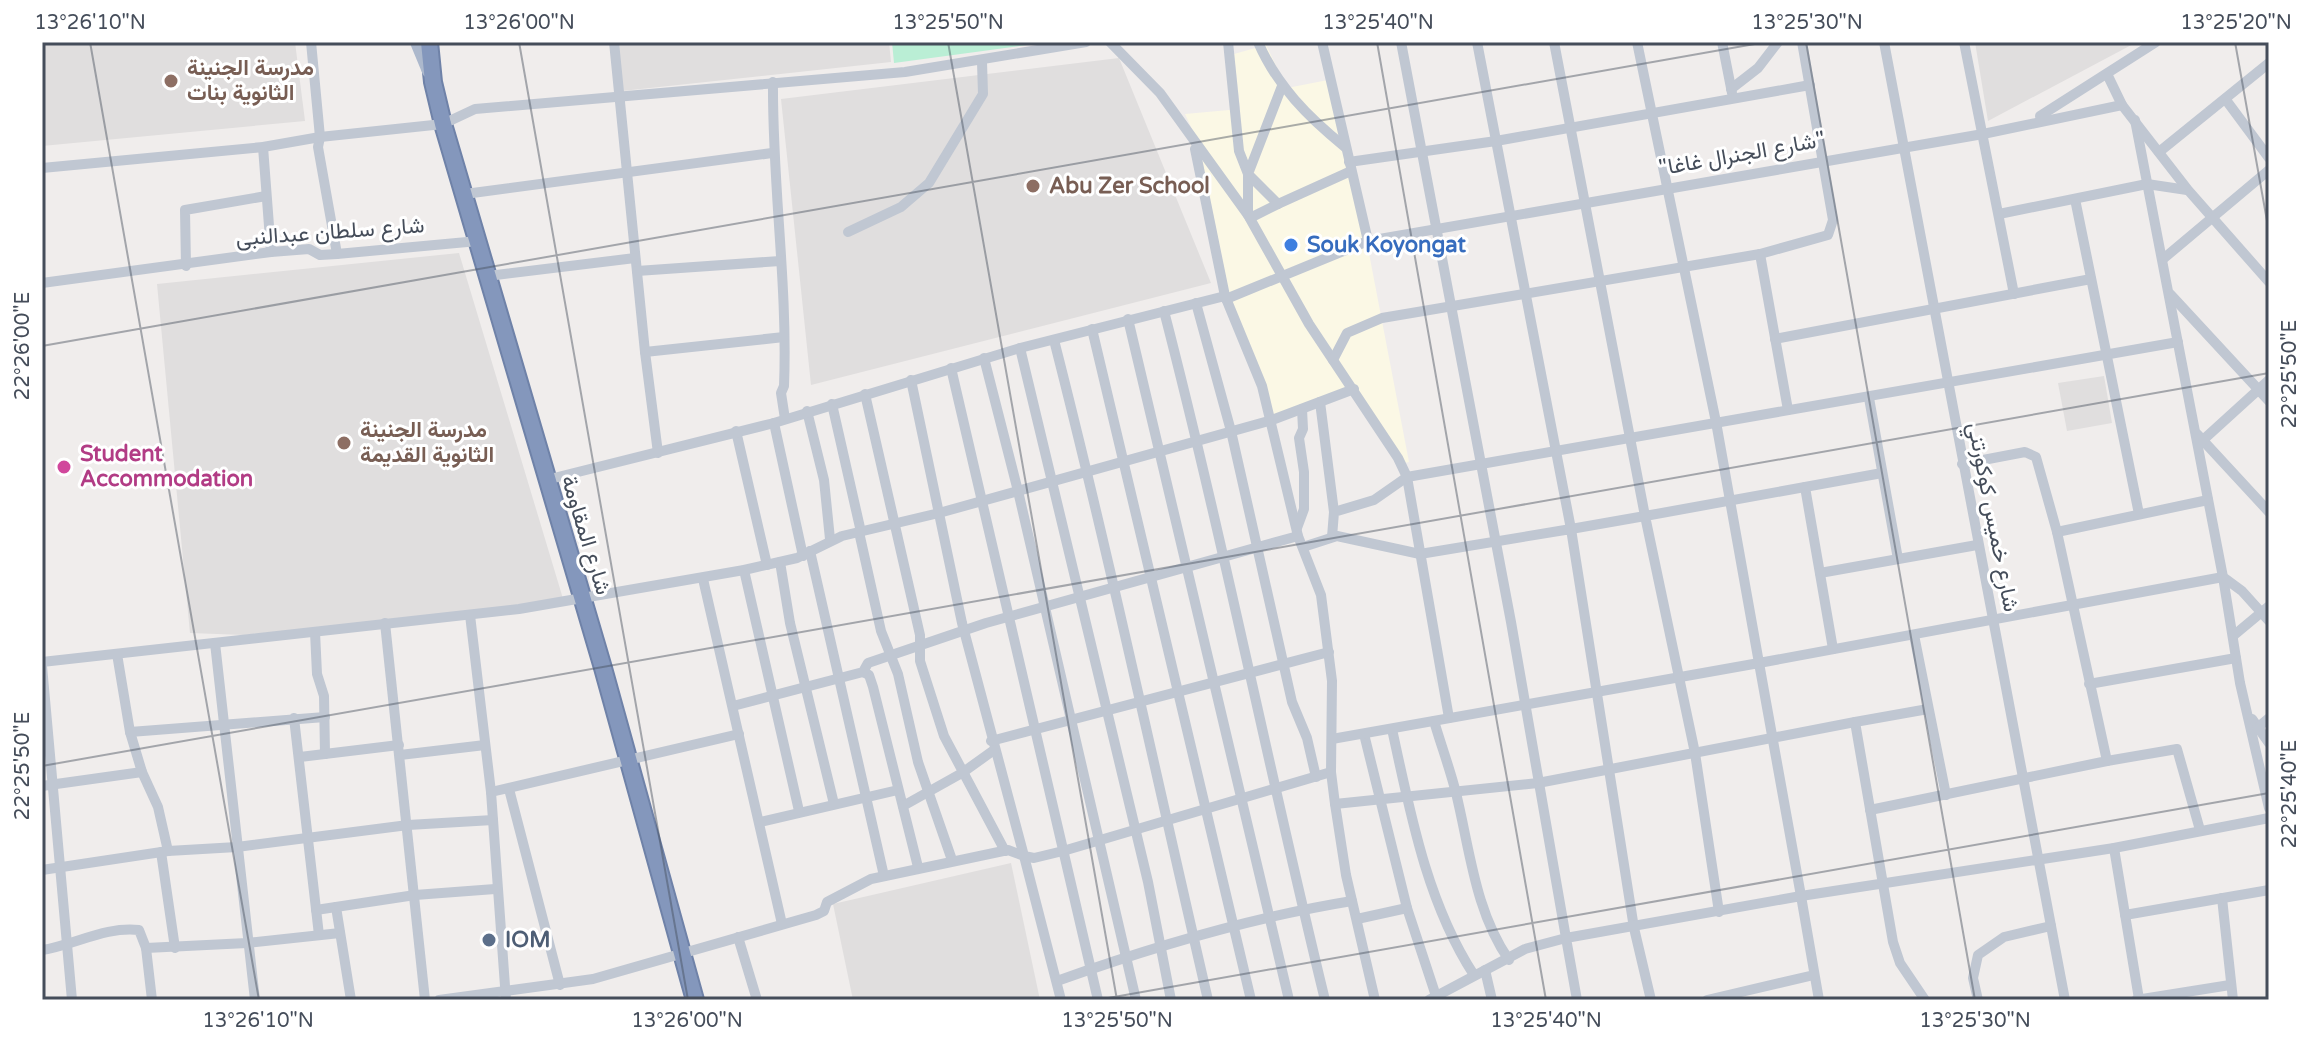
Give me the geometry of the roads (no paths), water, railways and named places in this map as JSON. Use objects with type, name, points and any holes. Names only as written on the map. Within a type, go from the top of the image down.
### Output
[{"type":"highway","name":"شارع المقاومة","points":[[429,42],[433,82],[443,124],[628,758],[695,1000]]},
{"type":"main road","points":[[417,42],[433,82]]},
{"type":"street","points":[[311,42],[320,137],[318,147],[337,254]]},
{"type":"street","points":[[614,42],[658,453]]},
{"type":"street","points":[[42,168],[263,147],[320,137],[443,124],[475,109],[982,62],[1086,42]]},
{"type":"street","points":[[1110,42],[1150,80],[1189,131],[1226,297],[1255,365],[1272,420],[1298,532],[1321,595],[1329,652],[1331,772],[1335,804],[1352,901],[1375,1000]]},
{"type":"street","points":[[1228,42],[1239,151],[1248,174],[1249,217]]},
{"type":"street","points":[[1258,42],[1282,86],[1304,112],[1345,148]]},
{"type":"street","points":[[1322,42],[1368,241]]},
{"type":"street","points":[[1401,42],[1525,703],[1577,1000]]},
{"type":"street","points":[[1477,42],[1571,529],[1634,928],[1652,1000]]},
{"type":"street","points":[[1554,42],[1645,516],[1695,753],[1719,912]]},
{"type":"street","points":[[1637,42],[1681,268],[1716,422],[1819,1000]]},
{"type":"street","points":[[1722,42],[1732,94]]},
{"type":"street","points":[[1732,94],[1778,42]]},
{"type":"street","points":[[1333,360],[1342,340],[1353,329],[1382,318],[1760,254],[1824,237],[1831,231],[1833,220],[1820,161],[1802,42]]},
{"type":"street","name":"شارع خميس كوكورتني","points":[[1884,42],[2065,1000]]},
{"type":"street","points":[[1964,42],[2014,294]]},
{"type":"street","points":[[2031,121],[2108,76],[2156,42]]},
{"type":"street","points":[[848,232],[901,207],[929,183],[983,94],[982,62]]},
{"type":"street","points":[[2159,152],[2269,63]]},
{"type":"street","points":[[2108,76],[2122,105],[2188,190],[2267,276]]},
{"type":"street","points":[[773,82],[772,153],[784,337],[780,421],[807,554],[884,876]]},
{"type":"street","points":[[1249,217],[1350,166],[1651,113],[1732,94],[1810,85]]},
{"type":"street","points":[[1248,174],[1282,86]]},
{"type":"street","points":[[2226,100],[2269,158]]},
{"type":"street","name":"\"شارع الجنرال غاغا\"","points":[[546,480],[780,421],[1020,348],[1226,297],[1285,277],[1318,259],[1368,241],[1437,226],[1983,134],[2031,121],[2122,105]]},
{"type":"street","points":[[2135,120],[2199,436],[2236,658],[2269,808]]},
{"type":"street","points":[[1193,143],[1249,217],[1285,277],[1299,308],[1354,389],[1407,477],[1449,718]]},
{"type":"street","points":[[263,147],[271,252]]},
{"type":"street","points":[[465,194],[626,170],[772,153]]},
{"type":"street","points":[[2163,259],[2269,170]]},
{"type":"street","points":[[1248,174],[1278,204]]},
{"type":"street","points":[[1999,214],[2147,184],[2188,190]]},
{"type":"street","points":[[186,266],[185,210],[266,196]]},
{"type":"street","points":[[2075,199],[2139,514]]},
{"type":"street","name":"شارع سلطان عبدالنبى","points":[[42,283],[186,266],[271,252],[309,249],[320,255],[478,241]]},
{"type":"street","points":[[1760,254],[1788,410]]},
{"type":"street","points":[[488,276],[635,258]]},
{"type":"street","points":[[637,271],[780,261]]},
{"type":"street","points":[[1775,339],[2091,279]]},
{"type":"street","points":[[2168,292],[2269,401]]},
{"type":"street","points":[[1196,303],[1231,431],[1292,702],[1307,738],[1316,777]]},
{"type":"street","points":[[1164,311],[1198,441],[1221,560],[1325,1000]]},
{"type":"street","points":[[1128,319],[1289,1000]]},
{"type":"street","points":[[1092,329],[1126,461],[1204,810],[1251,1000]]},
{"type":"street","points":[[645,352],[784,337]]},
{"type":"street","points":[[1054,340],[1088,473],[1208,1000]]},
{"type":"street","points":[[1334,512],[1374,500],[1407,477],[2178,342]]},
{"type":"street","points":[[1020,348],[1104,712],[1148,882],[1171,1000]]},
{"type":"street","points":[[984,358],[1018,491],[1070,722],[1101,839],[1136,1000]]},
{"type":"street","points":[[951,368],[1098,1000]]},
{"type":"street","points":[[911,380],[964,631],[1061,1000]]},
{"type":"street","points":[[2199,436],[2269,380]]},
{"type":"street","points":[[72,1000],[42,664],[470,615],[703,579],[780,562],[807,554],[830,539],[1088,473],[1272,420],[1354,389]]},
{"type":"street","points":[[865,394],[921,644],[920,661],[944,736],[1005,851]]},
{"type":"street","points":[[1869,398],[1898,559]]},
{"type":"street","points":[[1320,402],[1334,512],[1332,537]]},
{"type":"street","points":[[832,404],[881,631],[892,655],[918,762],[952,860]]},
{"type":"street","points":[[1298,532],[1304,509],[1304,472],[1299,438],[1303,429],[1302,409]]},
{"type":"street","points":[[807,411],[824,480],[830,539]]},
{"type":"street","points":[[736,431],[767,565]]},
{"type":"street","points":[[2199,436],[2269,512]]},
{"type":"street","points":[[1962,464],[2033,454],[2057,532],[2107,761]]},
{"type":"street","points":[[1303,547],[1332,537],[1420,554],[1882,473]]},
{"type":"street","points":[[1805,487],[1833,649]]},
{"type":"street","points":[[2057,532],[2208,500]]},
{"type":"street","points":[[863,672],[868,663],[921,644],[1009,616],[1257,550],[1298,532]]},
{"type":"street","points":[[1820,573],[1977,545]]},
{"type":"street","points":[[780,562],[805,686],[834,804]]},
{"type":"street","points":[[744,570],[799,811]]},
{"type":"street","points":[[1332,739],[1597,690],[1678,679],[2223,577],[2267,613],[2233,636]]},
{"type":"street","points":[[703,579],[782,924]]},
{"type":"street","points":[[470,615],[491,792],[495,889],[506,996]]},
{"type":"street","points":[[385,623],[425,1000]]},
{"type":"street","points":[[315,632],[325,717],[325,754]]},
{"type":"street","points":[[1914,635],[1946,795]]},
{"type":"street","points":[[215,643],[255,1000]]},
{"type":"street","points":[[903,806],[962,773],[992,746],[1037,730],[1329,652]]},
{"type":"street","points":[[117,654],[130,732],[142,772],[155,800],[165,852],[175,948]]},
{"type":"street","points":[[2089,684],[2236,658]]},
{"type":"street","points":[[733,706],[863,672],[869,675],[918,867]]},
{"type":"street","points":[[2246,708],[2269,743]]},
{"type":"street","points":[[1335,804],[1538,783],[1928,709]]},
{"type":"street","points":[[130,732],[325,717]]},
{"type":"street","points":[[294,718],[319,935]]},
{"type":"street","points":[[2257,728],[2269,718]]},
{"type":"street","points":[[1434,721],[1456,793],[1476,884],[1496,940],[1509,960]]},
{"type":"street","points":[[1855,722],[1881,886],[1900,963],[1925,1000]]},
{"type":"street","points":[[1392,729],[1407,798],[1442,914],[1474,975]]},
{"type":"street","points":[[491,792],[739,734]]},
{"type":"street","points":[[1364,734],[1378,800],[1432,998],[1525,949],[1566,938],[1801,896],[2114,848],[2269,818]]},
{"type":"street","points":[[300,757],[485,745]]},
{"type":"street","points":[[1870,810],[2177,749],[2200,830]]},
{"type":"street","points":[[42,786],[142,772]]},
{"type":"street","points":[[439,1000],[506,996],[560,985],[816,915],[824,911],[827,902],[844,891],[884,876],[1005,851],[1034,858],[1167,818],[1244,800],[1331,772]]},
{"type":"street","points":[[509,789],[523,853],[560,985]]},
{"type":"street","points":[[760,822],[898,790]]},
{"type":"street","points":[[42,870],[165,852],[237,847],[408,825],[493,820]]},
{"type":"street","points":[[2114,848],[2136,1000],[2230,985]]},
{"type":"street","points":[[316,910],[415,895],[495,889]]},
{"type":"street","points":[[2125,915],[2269,890]]},
{"type":"street","points":[[2222,898],[2233,1000]]},
{"type":"street","points":[[1057,981],[1233,927],[1352,901]]},
{"type":"street","points":[[336,907],[351,1000]]},
{"type":"street","points":[[1357,919],[1407,908]]},
{"type":"street","points":[[1978,1000],[1973,978],[1978,955],[2004,937],[2051,926]]},
{"type":"street","points":[[42,950],[66,946],[101,933],[134,929],[142,933],[146,948],[152,1000]]},
{"type":"street","points":[[146,948],[247,943],[340,933]]},
{"type":"street","points":[[738,937],[757,1000]]},
{"type":"street","points":[[1485,970],[1492,1000]]},
{"type":"street","points":[[1707,1000],[1814,975]]},
{"type":"place","name":"مدرسة الجنينة الثانوية بنات","points":[[171,81]]},
{"type":"place","name":"Abu Zer School","points":[[1033,186]]},
{"type":"place","name":"Souk Koyongat","points":[[1291,245]]},
{"type":"place","name":"مدرسة الجنينة الثانوية القديمة","points":[[344,443]]},
{"type":"place","name":"Student Accommodation","points":[[64,467]]},
{"type":"place","name":"IOM","points":[[489,940]]}]
